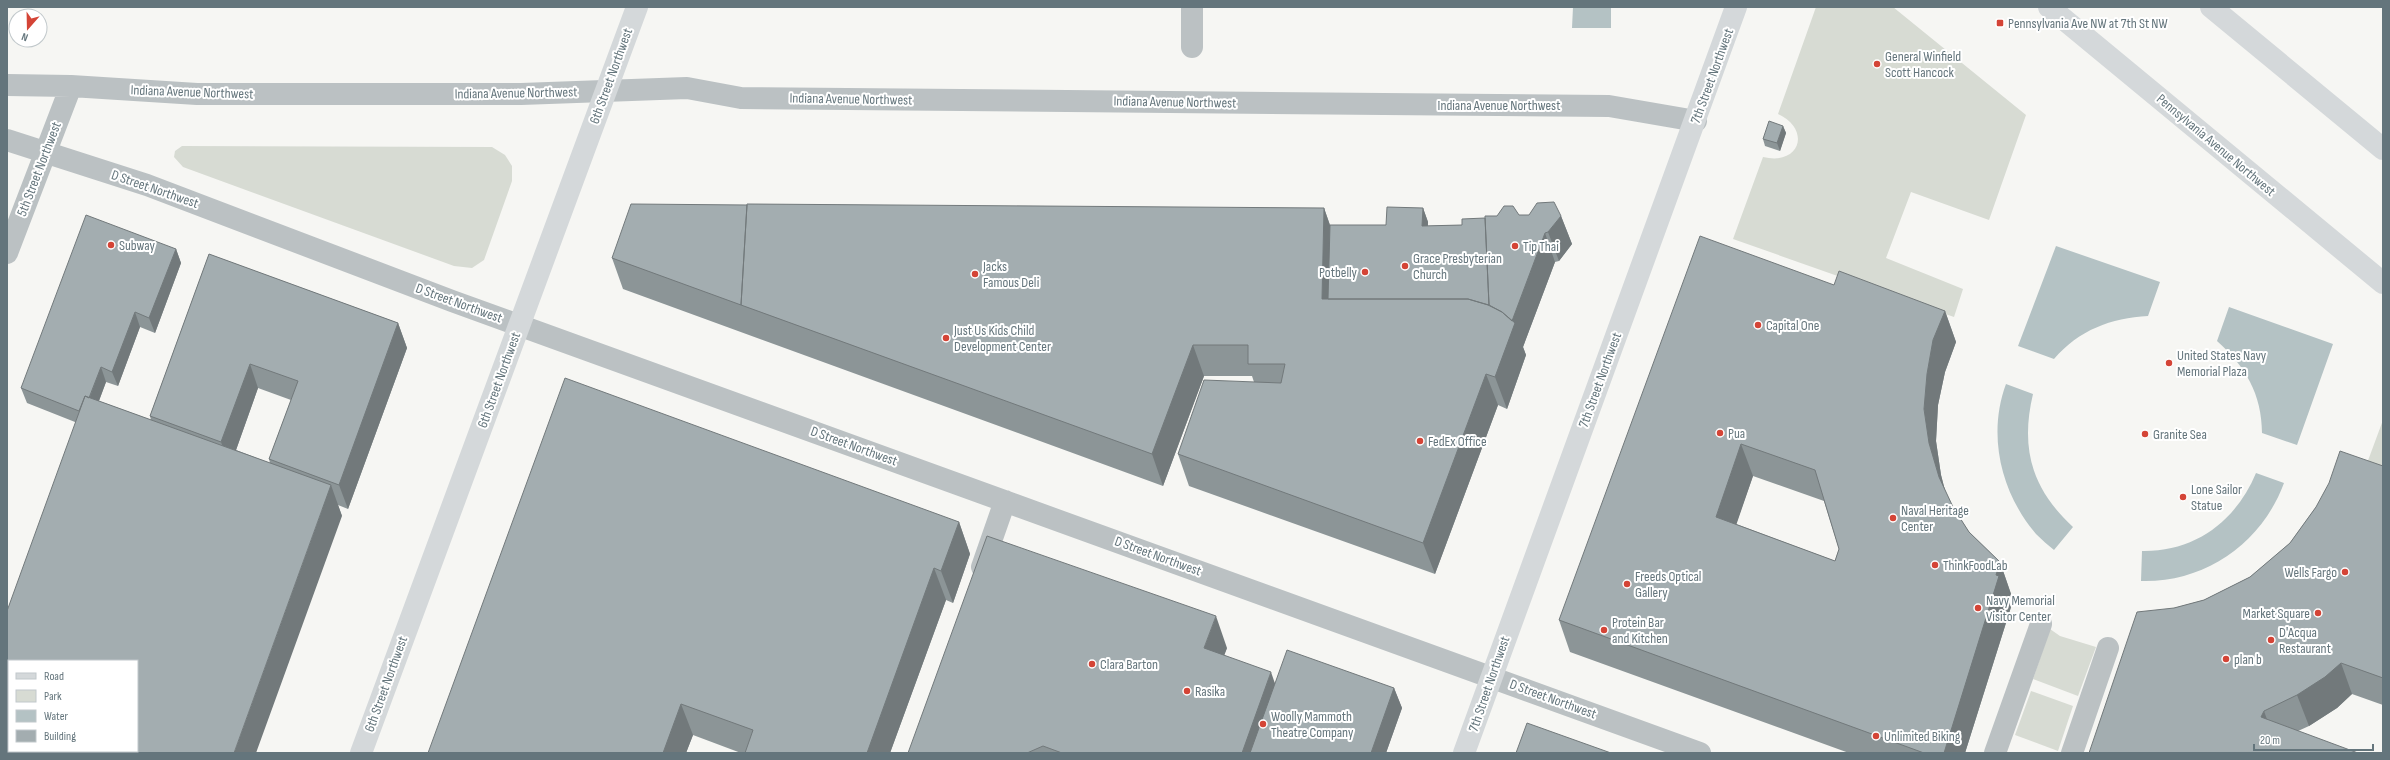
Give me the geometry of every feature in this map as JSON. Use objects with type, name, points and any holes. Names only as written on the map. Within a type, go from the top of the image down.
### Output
[{"type":"main road","name":"6th Street Northwest","points":[[361,753],[637,7]]},
{"type":"main road","name":"7th Street Northwest","points":[[1464,753],[1696,121],[1736,7]]},
{"type":"main road","name":"Pennsylvania Avenue Northwest","points":[[2049,7],[2383,283]]},
{"type":"main road","points":[[2211,7],[2383,149]]},
{"type":"street","points":[[1192,7],[1192,47]]},
{"type":"street","name":"Indiana Avenue Northwest","points":[[7,85],[71,86],[197,94],[521,94],[687,88],[741,98],[1609,106],[1696,121]]},
{"type":"street","name":"5th Street Northwest","points":[[7,253],[71,86]]},
{"type":"street","name":"D Street Northwest","points":[[7,140],[147,185],[520,325],[1492,676],[1700,753]]},
{"type":"street","points":[[974,590],[1005,501]]},
{"type":"street","points":[[1995,753],[2041,624]]},
{"type":"street","points":[[2072,753],[2108,648]]},
{"type":"green space","points":[[1816,7],[1893,7],[2026,115],[1989,220],[1911,192],[1886,258],[1963,289],[1954,317],[1733,239],[1763,157],[1776,158],[1786,156],[1793,151],[1797,144],[1798,137],[1795,128],[1778,114]]},
{"type":"green space","points":[[182,146],[492,147],[505,155],[512,166],[512,181],[484,260],[472,268],[454,266],[183,167],[174,157],[175,151]]},
{"type":"green space","points":[[2383,420],[2383,472],[2366,466]]},
{"type":"green space","points":[[2050,629],[2060,636],[2096,647],[2078,696],[2033,679]]},
{"type":"green space","points":[[2031,691],[2073,706],[2058,751],[2015,735]]},
{"type":"water","points":[[1573,7],[1611,7],[1611,28],[1572,28]]},
{"type":"water","points":[[2056,246],[2160,282],[2148,316],[2121,319],[2096,327],[2074,340],[2054,359],[2018,346]]},
{"type":"water","points":[[2229,307],[2333,344],[2297,445],[2262,433],[2259,406],[2250,382],[2236,360],[2217,341]]},
{"type":"water","points":[[2006,384],[2033,394],[2029,414],[2028,433],[2029,450],[2033,467],[2039,483],[2048,498],[2059,513],[2073,527],[2054,550],[2036,534],[2024,518],[2006,482],[1998,443],[1998,423],[2000,403]]},
{"type":"water","points":[[2256,473],[2284,483],[2274,505],[2261,524],[2246,541],[2209,567],[2187,575],[2165,580],[2141,581],[2142,551],[2161,550],[2179,546],[2196,539],[2211,530],[2225,519],[2237,506],[2248,490]]},
{"type":"building","points":[[1769,121],[1783,126],[1777,143],[1763,139]]},
{"type":"building","points":[[1554,202],[1561,216],[1548,232],[1545,233],[1512,321],[1502,312],[1489,305],[1485,216],[1497,216],[1504,206],[1513,206],[1519,215],[1529,215],[1537,203]]},
{"type":"building","points":[[631,204],[747,205],[741,305],[612,258]]},
{"type":"building","points":[[747,204],[1324,208],[1322,299],[1468,299],[1488,305],[1502,312],[1515,323],[1495,377],[1486,374],[1423,543],[1178,454],[1204,380],[1281,383],[1285,364],[1248,364],[1248,345],[1193,345],[1152,454],[741,305]]},
{"type":"building","points":[[1387,207],[1423,208],[1422,226],[1462,225],[1462,219],[1485,218],[1489,305],[1468,299],[1328,299],[1330,225],[1386,225]]},
{"type":"building","points":[[86,215],[176,249],[149,318],[135,312],[112,372],[101,367],[89,398],[85,396],[79,411],[21,388]]},
{"type":"building","name":"Naval Heritage Center","points":[[1700,236],[1834,285],[1839,271],[1945,311],[1933,340],[1927,374],[1924,409],[1929,443],[1939,477],[1953,507],[1969,532],[2000,562],[1996,575],[1999,576],[1944,753],[1924,753],[1559,620]],"holes":[[[1741,444],[1815,470],[1839,549],[1835,561],[1716,517]]]},
{"type":"building","points":[[209,254],[398,323],[339,485],[269,459],[298,381],[250,364],[221,442],[150,416]]},
{"type":"building","points":[[565,378],[959,522],[941,571],[934,568],[867,753],[745,753],[753,730],[681,704],[663,753],[428,753]]},
{"type":"building","points":[[85,396],[331,485],[234,753],[7,753],[7,611]]},
{"type":"building","name":"Market Square","points":[[2340,451],[2383,466],[2383,678],[2341,663],[2325,677],[2297,695],[2264,711],[2261,717],[2358,753],[2089,753],[2137,612],[2174,608],[2204,600],[2250,577],[2290,543],[2316,507],[2329,483]]},
{"type":"building","name":"Clara Barton","points":[[987,536],[1216,616],[1204,648],[1271,672],[1242,753],[1062,753],[1043,746],[1027,753],[908,753]]},
{"type":"building","points":[[1287,650],[1394,688],[1371,753],[1250,753]]},
{"type":"building","points":[[1527,723],[1611,753],[1516,753]]},
{"type":"place","name":"Pennsylvania Ave NW at 7th St NW","points":[[2000,23]]},
{"type":"place","name":"General Winfield Scott Hancock","points":[[1877,64]]},
{"type":"place","name":"Subway","points":[[111,245]]},
{"type":"place","name":"Tip Thai","points":[[1515,246]]},
{"type":"place","name":"Grace Presbyterian Church","points":[[1405,266]]},
{"type":"place","name":"Potbelly","points":[[1365,272]]},
{"type":"place","name":"Jacks Famous Deli","points":[[975,274]]},
{"type":"place","name":"Capital One","points":[[1758,325]]},
{"type":"place","name":"Just Us Kids Child Development Center","points":[[946,338]]},
{"type":"place","name":"United States Navy Memorial Plaza","points":[[2169,363]]},
{"type":"place","name":"Pua","points":[[1720,433]]},
{"type":"place","name":"Granite Sea","points":[[2145,434]]},
{"type":"place","name":"FedEx Office","points":[[1420,441]]},
{"type":"place","name":"Lone Sailor Statue","points":[[2183,497]]},
{"type":"place","name":"Naval Heritage Center","points":[[1893,518]]},
{"type":"place","name":"ThinkFoodLab","points":[[1935,565]]},
{"type":"place","name":"Wells Fargo","points":[[2345,572]]},
{"type":"place","name":"Freeds Optical Gallery","points":[[1627,584]]},
{"type":"place","name":"Navy Memorial Visitor Center","points":[[1978,608]]},
{"type":"place","name":"Market Square","points":[[2318,613]]},
{"type":"place","name":"Protein Bar and Kitchen","points":[[1604,630]]},
{"type":"place","name":"D'Acqua Restaurant","points":[[2271,640]]},
{"type":"place","name":"plan b","points":[[2226,659]]},
{"type":"place","name":"Clara Barton","points":[[1092,664]]},
{"type":"place","name":"Rasika","points":[[1187,691]]},
{"type":"place","name":"Woolly Mammoth Theatre Company","points":[[1263,724]]},
{"type":"place","name":"Unlimited Biking","points":[[1876,736]]}]
